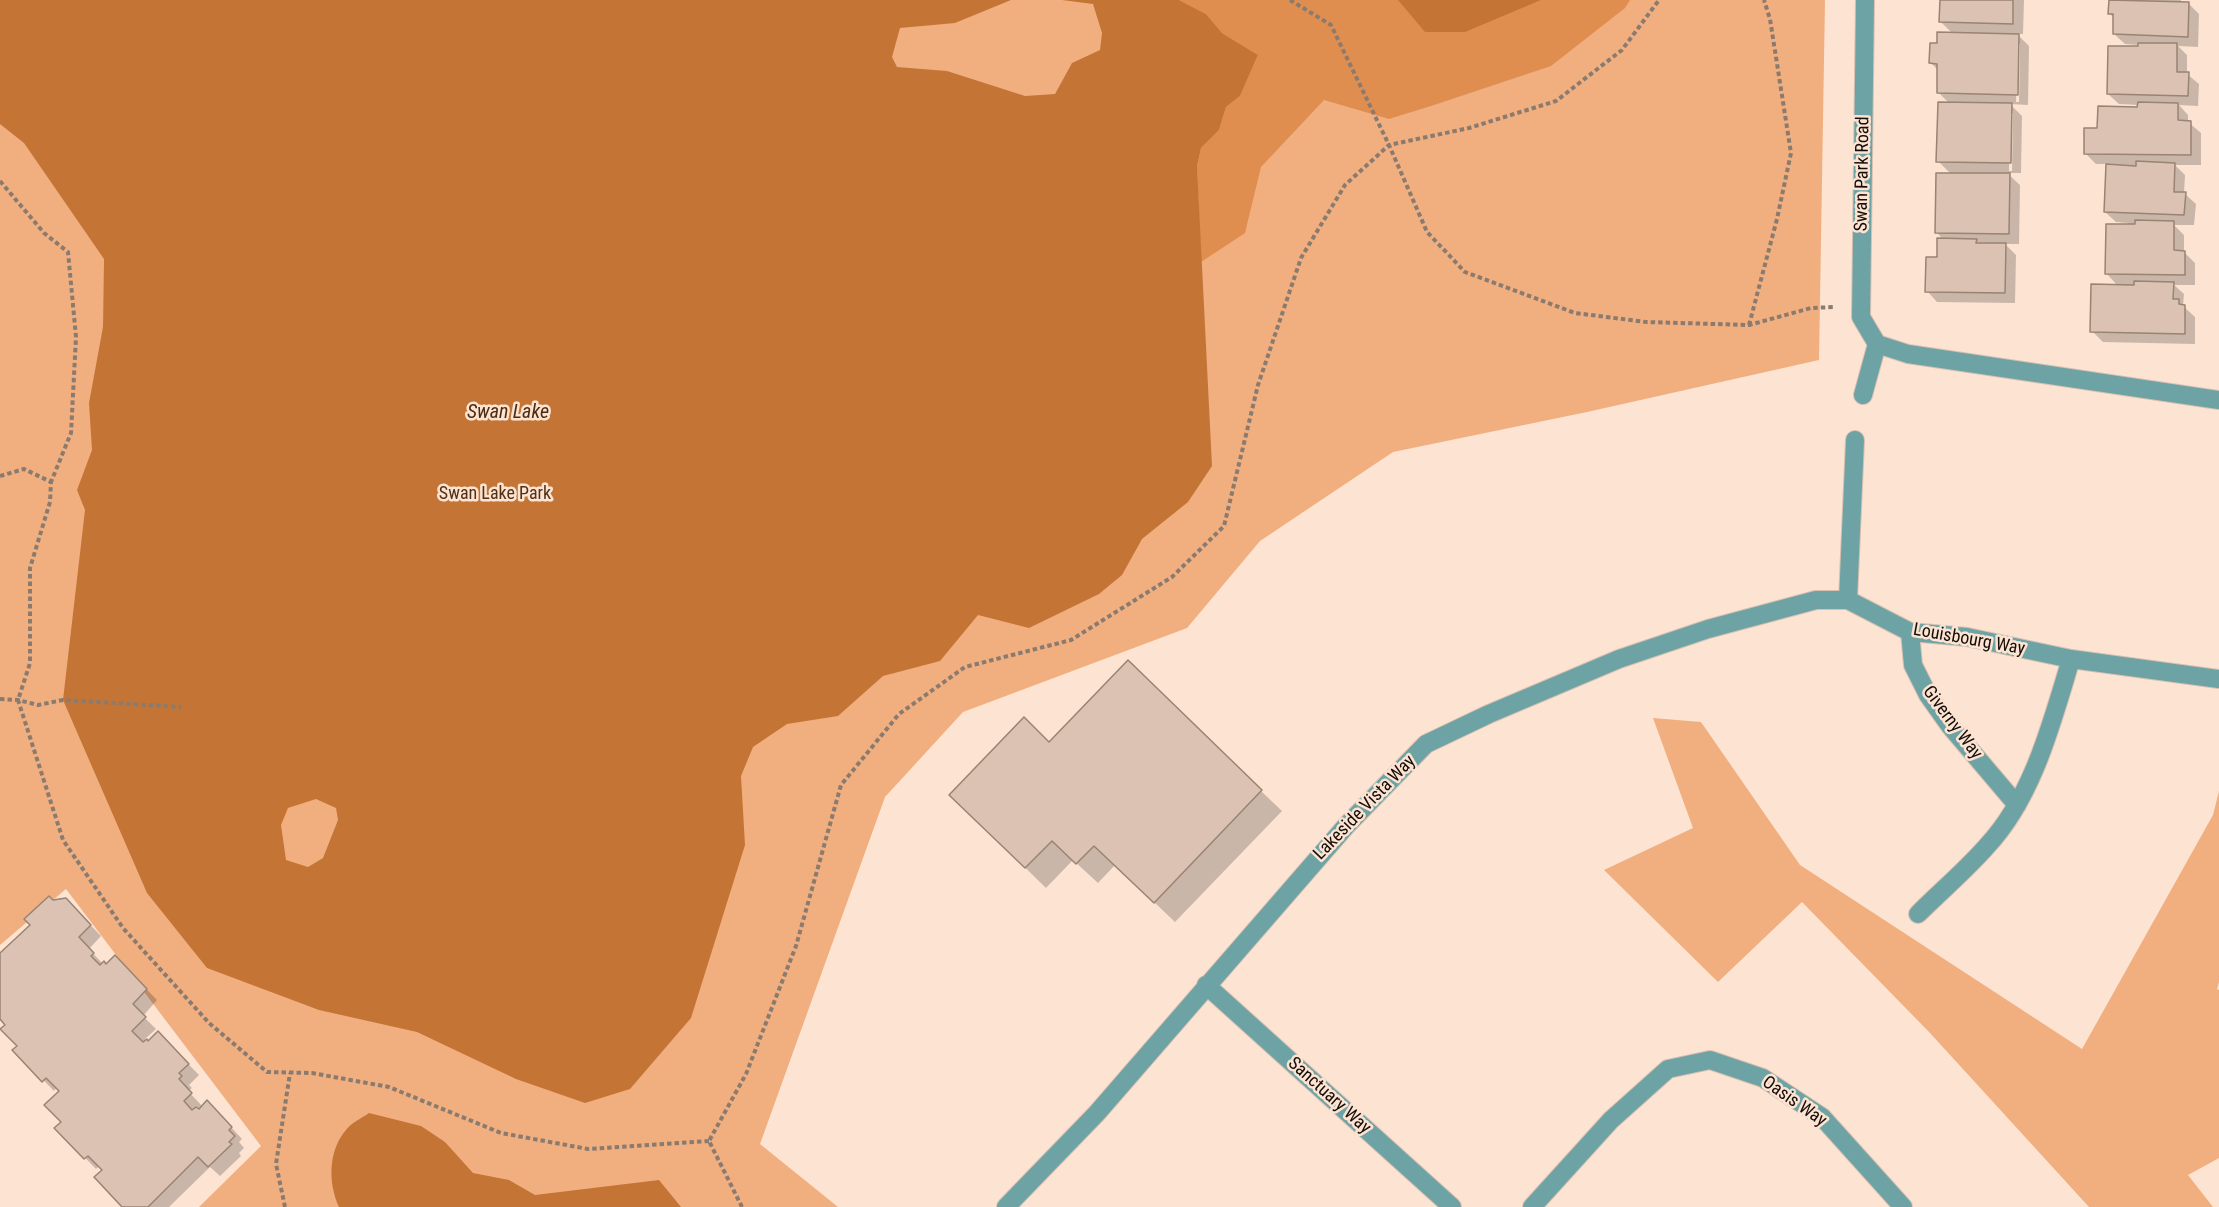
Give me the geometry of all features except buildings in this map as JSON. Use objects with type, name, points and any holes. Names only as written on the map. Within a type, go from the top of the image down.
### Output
[{"type":"street","name":"Swan Park Road","points":[[1865,0],[1861,317],[1876,344]]},
{"type":"street","points":[[1863,395],[1876,344],[1908,354],[2219,400]]},
{"type":"street","points":[[1848,600],[1855,440]]},
{"type":"street","name":"Lakeside Vista Way","points":[[1006,1207],[1097,1113],[1346,826],[1426,744],[1489,714],[1619,659],[1708,629],[1816,600],[1848,600]]},
{"type":"street","name":"Louisbourg Way","points":[[1848,600],[1910,632],[1967,637],[2071,659],[2219,679]]},
{"type":"street","name":"Giverny Way","points":[[1910,632],[1913,665],[1928,695],[1950,726],[2017,805]]},
{"type":"street","points":[[1918,914],[1988,845],[2017,805],[2048,736],[2071,659]]},
{"type":"street","name":"Sanctuary Way","points":[[1206,986],[1452,1207]]},
{"type":"street","name":"Oasis Way","points":[[1532,1207],[1611,1120],[1668,1069],[1710,1060],[1763,1078],[1821,1117],[1903,1207]]},
{"type":"path","points":[[1290,0],[1330,26],[1389,145],[1427,232],[1466,272],[1575,313],[1646,322],[1749,325],[1811,308],[1862,305]]},
{"type":"path","points":[[709,1141],[746,1074],[796,946],[841,784],[899,714],[965,666],[1071,640],[1172,577],[1224,526],[1258,385],[1301,258],[1345,185],[1389,145],[1469,128],[1556,101],[1622,51],[1659,0]]},
{"type":"path","points":[[1749,325],[1777,219],[1791,153],[1770,19],[1764,0]]},
{"type":"path","points":[[0,181],[44,233],[68,252],[76,337],[71,434],[51,482],[50,502],[30,568],[30,663],[18,700],[63,840],[123,928],[209,1023],[267,1072],[312,1073],[389,1087],[501,1133],[588,1149],[709,1141]]},
{"type":"path","points":[[0,476],[24,469],[51,482]]},
{"type":"path","points":[[0,699],[18,700],[38,705],[63,700],[181,707]]},
{"type":"path","points":[[285,1207],[276,1164],[290,1072]]},
{"type":"path","points":[[709,1141],[742,1207]]},
{"type":"green space","name":"Swan Lake","points":[[0,0],[1825,0],[1819,360],[1587,412],[1393,452],[1260,541],[1187,628],[963,712],[885,797],[760,1144],[838,1207],[199,1207],[261,1146],[66,889],[0,945]]},
{"type":"green space","points":[[1653,718],[1701,722],[1800,865],[2082,1049],[2213,815],[2219,791],[2219,982],[2217,989],[2219,990],[2219,1158],[2188,1175],[2213,1207],[2089,1207],[1930,1033],[1802,902],[1718,982],[1604,870],[1693,828]]},
{"type":"shaded area","points":[[1179,0],[1630,0],[1625,8],[1551,66],[1431,106],[1389,119],[1324,100],[1261,167],[1245,233],[1201,262],[1197,166],[1201,148],[1219,130],[1226,107],[1240,96],[1258,55],[1222,33],[1206,14]]},
{"type":"water","name":"Swan Lake","points":[[0,0],[1011,0],[955,23],[900,28],[892,57],[897,67],[947,71],[1025,96],[1055,94],[1072,63],[1100,50],[1102,33],[1093,4],[1062,0],[1179,0],[1206,14],[1222,33],[1258,55],[1240,96],[1226,107],[1219,130],[1201,148],[1197,166],[1212,466],[1188,502],[1142,539],[1122,575],[1099,594],[1029,628],[978,615],[940,661],[883,676],[838,716],[787,724],[753,747],[741,776],[745,845],[691,1018],[630,1089],[585,1103],[516,1079],[417,1032],[319,1010],[207,968],[147,893],[63,700],[85,510],[77,490],[92,450],[89,403],[103,327],[104,259],[24,143],[0,124]],"holes":[[[316,799],[336,808],[338,820],[323,858],[308,867],[286,860],[281,825],[288,808]]]},
{"type":"water","points":[[1398,0],[1541,0],[1465,32],[1425,32]]},
{"type":"water","points":[[369,1113],[421,1126],[445,1142],[473,1173],[509,1180],[535,1195],[659,1180],[681,1207],[339,1207],[333,1188],[333,1157],[340,1138],[348,1127]]},
{"type":"park label","name":"Swan Lake Park","points":[[495,494]]}]
